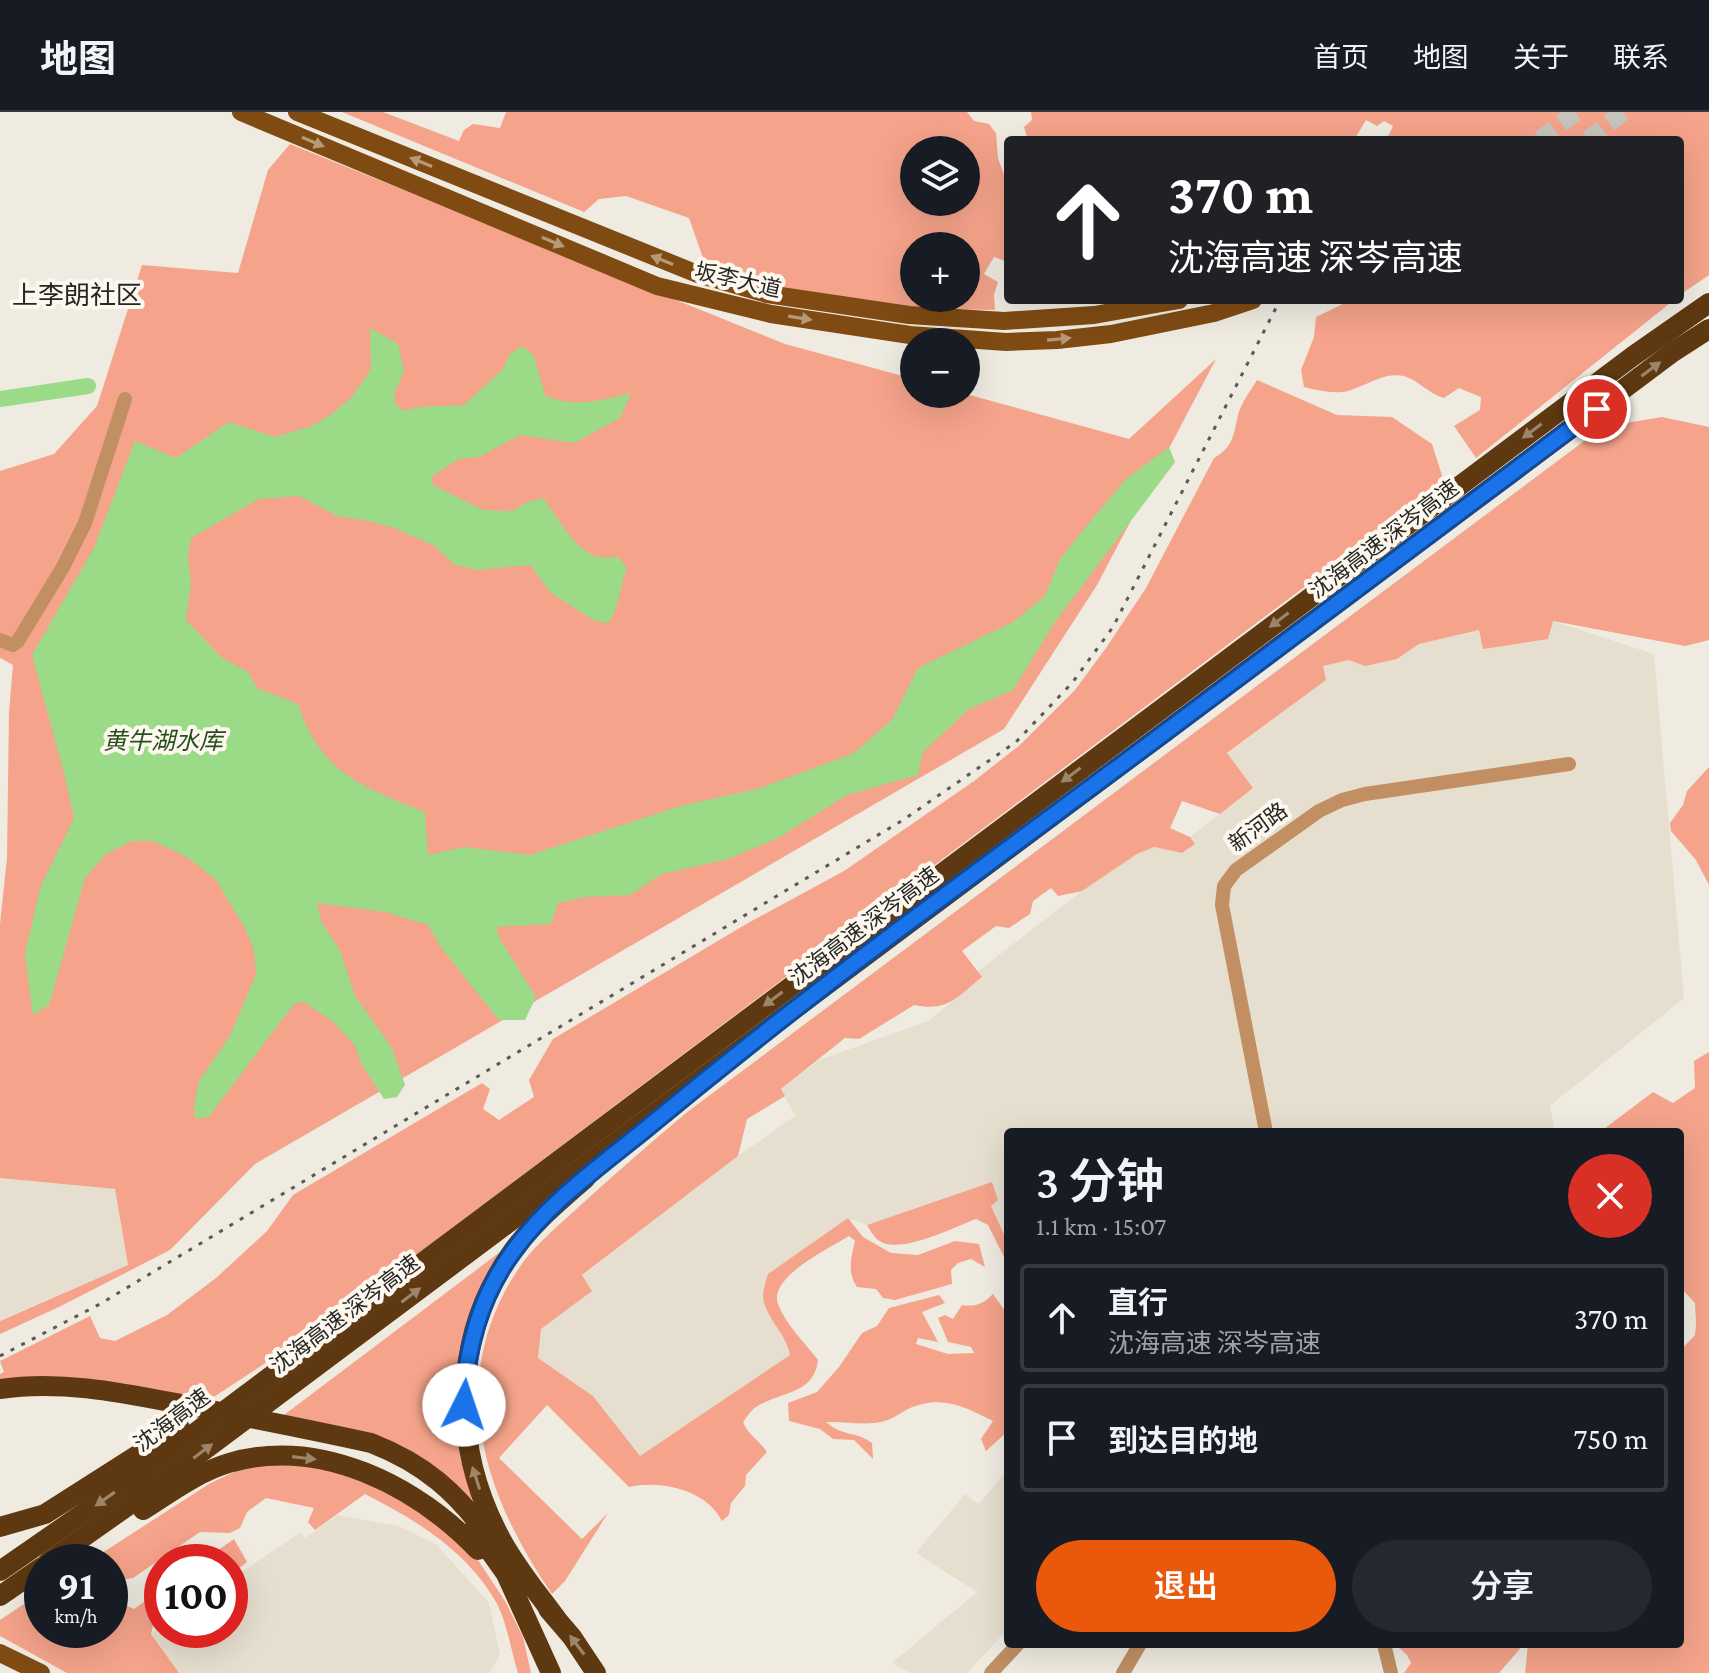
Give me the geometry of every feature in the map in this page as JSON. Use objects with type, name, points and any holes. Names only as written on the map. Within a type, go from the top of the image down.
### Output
[{"type":"highway","name":"沈海高速 深岑高速","points":[[370,1302],[1122,737],[1633,356],[1709,303]]},
{"type":"highway","name":"沈海高速 深岑高速","points":[[73,1544],[1673,352],[1709,329]]},
{"type":"highway","points":[[596,1673],[501,1539],[474,1471],[466,1429],[465,1375],[478,1319],[500,1272],[531,1230],[605,1162],[774,1023]]},
{"type":"highway","points":[[0,1527],[31,1520],[58,1507],[370,1302]]},
{"type":"highway","name":"沈海高速","points":[[0,1571],[144,1471],[370,1302]]},
{"type":"highway","points":[[0,1389],[42,1385],[69,1387],[371,1443],[397,1453],[434,1476],[467,1506],[556,1618]]},
{"type":"highway","points":[[0,1397],[42,1393],[154,1404]]},
{"type":"highway","points":[[311,1434],[393,1460],[448,1498],[461,1511],[506,1574],[551,1673]]},
{"type":"highway","points":[[87,1544],[212,1469],[260,1457],[311,1458],[382,1480],[446,1519],[495,1569],[535,1634]]},
{"type":"highway","points":[[0,1597],[24,1581]]},
{"type":"main road","name":"坂李大道","points":[[241,112],[657,286],[771,314],[910,335],[1006,342],[1111,334],[1214,313],[1241,304]]},
{"type":"main road","name":"坂李大道","points":[[297,112],[695,273],[767,294],[909,315],[1004,321],[1094,315],[1156,304]]},
{"type":"main road","points":[[0,1653],[41,1673]]},
{"type":"street","points":[[0,640],[13,645],[18,641],[63,567],[85,523],[125,399]]},
{"type":"street","name":"新河路","points":[[1265,1128],[1222,905],[1224,886],[1231,875],[1309,818],[1342,800],[1569,764]]},
{"type":"street","points":[[991,1673],[1014,1648]]},
{"type":"street","points":[[1123,1673],[1138,1648]]},
{"type":"street","points":[[1385,1648],[1391,1673]]},
{"type":"shaded area","points":[[342,112],[383,112],[459,141],[464,130],[473,124],[500,128],[506,112],[967,112],[974,121],[989,124],[996,133],[998,158],[1004,175],[1004,261],[994,257],[984,274],[998,282],[994,295],[995,310],[980,310],[980,232],[900,232],[900,306],[855,302],[782,288],[703,258],[689,218],[626,196],[599,199],[584,212]]},
{"type":"shaded area","points":[[1031,112],[1709,112],[1709,275],[1684,292],[1684,136],[1387,136],[1393,126],[1384,121],[1377,126],[1366,120],[1356,136],[1027,136],[1024,127],[1032,120]]},
{"type":"shaded area","points":[[290,144],[785,344],[900,375],[900,408],[980,408],[980,398],[1129,439],[1216,359],[1097,585],[1004,729],[255,1164],[170,1250],[0,1334],[0,1321],[128,1265],[115,1189],[0,1178],[0,924],[7,858],[9,712],[13,665],[0,658],[0,471],[54,454],[97,406],[142,265],[238,273],[268,170]]},
{"type":"shaded area","points":[[1343,304],[1669,304],[1476,458],[1454,426],[1480,410],[1481,397],[1459,388],[1444,398],[1409,378],[1396,375],[1342,392],[1304,387],[1301,370],[1314,337],[1316,317]]},
{"type":"shaded area","points":[[1257,380],[1337,415],[1392,417],[1432,444],[1444,482],[320,1327],[200,1406],[0,1386],[0,1374],[4,1372],[0,1361],[90,1316],[100,1338],[115,1341],[167,1315],[216,1278],[267,1231],[293,1195],[482,1083],[490,1089],[483,1109],[499,1120],[534,1097],[529,1080],[553,1039],[748,923],[844,871],[974,781],[1020,745],[1075,690],[1146,588],[1214,458],[1229,445],[1241,406]]},
{"type":"shaded area","points":[[1662,417],[1709,427],[1709,640],[1685,646],[1553,621],[1548,639],[1483,649],[1479,630],[1419,644],[1397,659],[1365,666],[1349,660],[1323,666],[1326,680],[1227,753],[1253,788],[1220,814],[1182,801],[1170,828],[1190,837],[1195,844],[1182,853],[1154,847],[1137,854],[1082,891],[1058,896],[1051,888],[1033,901],[1030,914],[1009,928],[996,926],[962,951],[982,977],[951,1001],[926,1007],[914,1005],[859,1039],[845,1038],[781,1089],[785,1096],[747,1119],[738,1156],[582,1275],[592,1291],[541,1329],[538,1358],[593,1396],[640,1456],[790,1355],[764,1302],[768,1274],[848,1218],[863,1237],[891,1253],[918,1255],[955,1241],[979,1244],[985,1267],[971,1259],[958,1263],[951,1270],[952,1284],[895,1300],[883,1298],[876,1289],[857,1287],[851,1265],[855,1241],[849,1236],[791,1274],[777,1294],[778,1304],[818,1360],[815,1371],[803,1386],[756,1407],[743,1422],[767,1452],[746,1475],[745,1486],[731,1503],[729,1515],[722,1521],[705,1502],[682,1490],[655,1485],[629,1487],[547,1405],[499,1458],[582,1539],[608,1513],[565,1581],[552,1594],[508,1517],[492,1477],[482,1437],[479,1395],[483,1354],[495,1312],[517,1271],[535,1248],[686,1113],[1603,427]]},
{"type":"shaded area","points":[[1553,621],[1654,654],[1684,998],[1550,1106],[1554,1128],[1004,1128],[1004,1234],[991,1206],[992,1183],[867,1225],[848,1218],[763,1295],[767,1312],[787,1339],[791,1355],[640,1457],[593,1396],[538,1358],[541,1329],[592,1291],[582,1276],[795,1116],[781,1089],[819,1060],[928,1021],[981,978],[977,972],[1082,891],[1137,854],[1154,847],[1182,853],[1194,844],[1190,837],[1253,788],[1227,754],[1326,680],[1323,666],[1349,659],[1397,659],[1419,644],[1480,630]]},
{"type":"shaded area","points":[[1709,767],[1709,885],[1696,860],[1671,831],[1670,823],[1683,805],[1687,791]]},
{"type":"shaded area","points":[[1709,1052],[1709,1673],[1525,1673],[1528,1648],[1684,1648],[1684,1347],[1695,1335],[1696,1324],[1695,1303],[1684,1291],[1684,1128],[1605,1128],[1653,1092],[1673,1103],[1695,1088],[1694,1061]]},
{"type":"shaded area","points":[[0,1178],[115,1189],[128,1265],[0,1320]]},
{"type":"shaded area","points":[[992,1182],[998,1200],[991,1206],[1004,1234],[1004,1257],[988,1225],[976,1219],[899,1245],[878,1240],[867,1225]]},
{"type":"shaded area","points":[[516,1240],[469,1333],[480,1506],[430,1464],[276,1421]]},
{"type":"shaded area","points":[[993,1294],[1004,1309],[1004,1435],[986,1451],[981,1439],[993,1421],[943,1402],[922,1404],[880,1422],[826,1422],[872,1443],[873,1459],[854,1440],[833,1439],[820,1429],[789,1421],[788,1403],[817,1392],[862,1333],[877,1326],[889,1308],[939,1295],[945,1303],[922,1312],[938,1342],[918,1338],[916,1344],[948,1354],[974,1353],[971,1347],[948,1342],[938,1318],[945,1315],[953,1319],[962,1305],[971,1306]]},
{"type":"shaded area","points":[[270,1464],[306,1466],[338,1472],[409,1501],[472,1551],[505,1601],[523,1637],[531,1673],[518,1673],[500,1610],[470,1567],[421,1526],[365,1494],[315,1530],[308,1522],[314,1508],[266,1498],[247,1512],[240,1528],[230,1533],[200,1532],[183,1544],[144,1544],[144,1570],[128,1579],[128,1544],[116,1544],[209,1484],[238,1470]]},
{"type":"shaded area","points":[[1004,1474],[1004,1633],[967,1673],[910,1673],[892,1663],[977,1592],[916,1553],[965,1494],[979,1504]]},
{"type":"shaded area","points":[[338,1515],[398,1526],[436,1544],[489,1603],[500,1655],[489,1673],[179,1673],[161,1648],[248,1648],[248,1568],[301,1532],[305,1538]]},
{"type":"shaded area","points":[[144,1602],[144,1648],[161,1648],[179,1673],[67,1673],[0,1636],[0,1620],[24,1604],[24,1648],[128,1648],[128,1606],[134,1609]]},
{"type":"shaded area","points":[[1399,1648],[1521,1648],[1499,1673],[1404,1673],[1411,1663]]},
{"type":"water","name":"黄牛湖水库","points":[[370,328],[398,344],[404,371],[395,392],[395,404],[403,411],[419,407],[464,405],[503,369],[510,354],[523,346],[534,356],[545,395],[577,402],[631,393],[620,418],[574,443],[520,435],[479,457],[459,459],[432,476],[433,485],[483,510],[513,511],[527,502],[543,498],[582,548],[599,557],[618,557],[627,568],[608,623],[595,621],[551,593],[530,565],[476,570],[454,564],[433,545],[394,528],[337,516],[299,496],[259,499],[191,538],[188,556],[191,583],[186,620],[222,658],[248,672],[257,688],[298,704],[318,746],[346,774],[363,785],[425,812],[428,855],[464,847],[530,855],[680,806],[761,788],[854,753],[892,720],[918,668],[1013,622],[1045,596],[1060,559],[1126,479],[1169,447],[1175,462],[1055,622],[1013,690],[969,709],[923,752],[918,775],[847,795],[778,838],[728,859],[662,874],[630,895],[584,897],[558,903],[551,924],[496,927],[500,939],[536,997],[525,1020],[499,1020],[442,949],[428,925],[385,912],[317,903],[321,921],[340,950],[355,996],[392,1048],[405,1085],[397,1097],[384,1099],[363,1067],[354,1044],[332,1021],[304,1002],[294,1004],[208,1118],[195,1118],[199,1081],[230,1036],[256,974],[254,950],[245,928],[216,880],[185,856],[153,841],[132,841],[106,854],[85,878],[49,1005],[33,1015],[25,954],[40,888],[74,818],[32,655],[94,548],[135,441],[176,458],[229,422],[275,437],[312,426],[352,397],[371,369]]},
{"type":"waterway","points":[[0,399],[88,386]]},
{"type":"tunnel","points":[[1545,136],[1576,112]]},
{"type":"tunnel","points":[[1593,136],[1623,112]]},
{"type":"railway","points":[[0,1356],[100,1304],[903,820],[1016,742],[1072,683],[1113,627],[1278,304]]},
{"type":"district","name":"上李朗社区","points":[[77,295]]},
{"type":"route","points":[[464,1405],[470,1347],[478,1319],[500,1272],[531,1230],[568,1194],[774,1023],[1597,409]]}]
